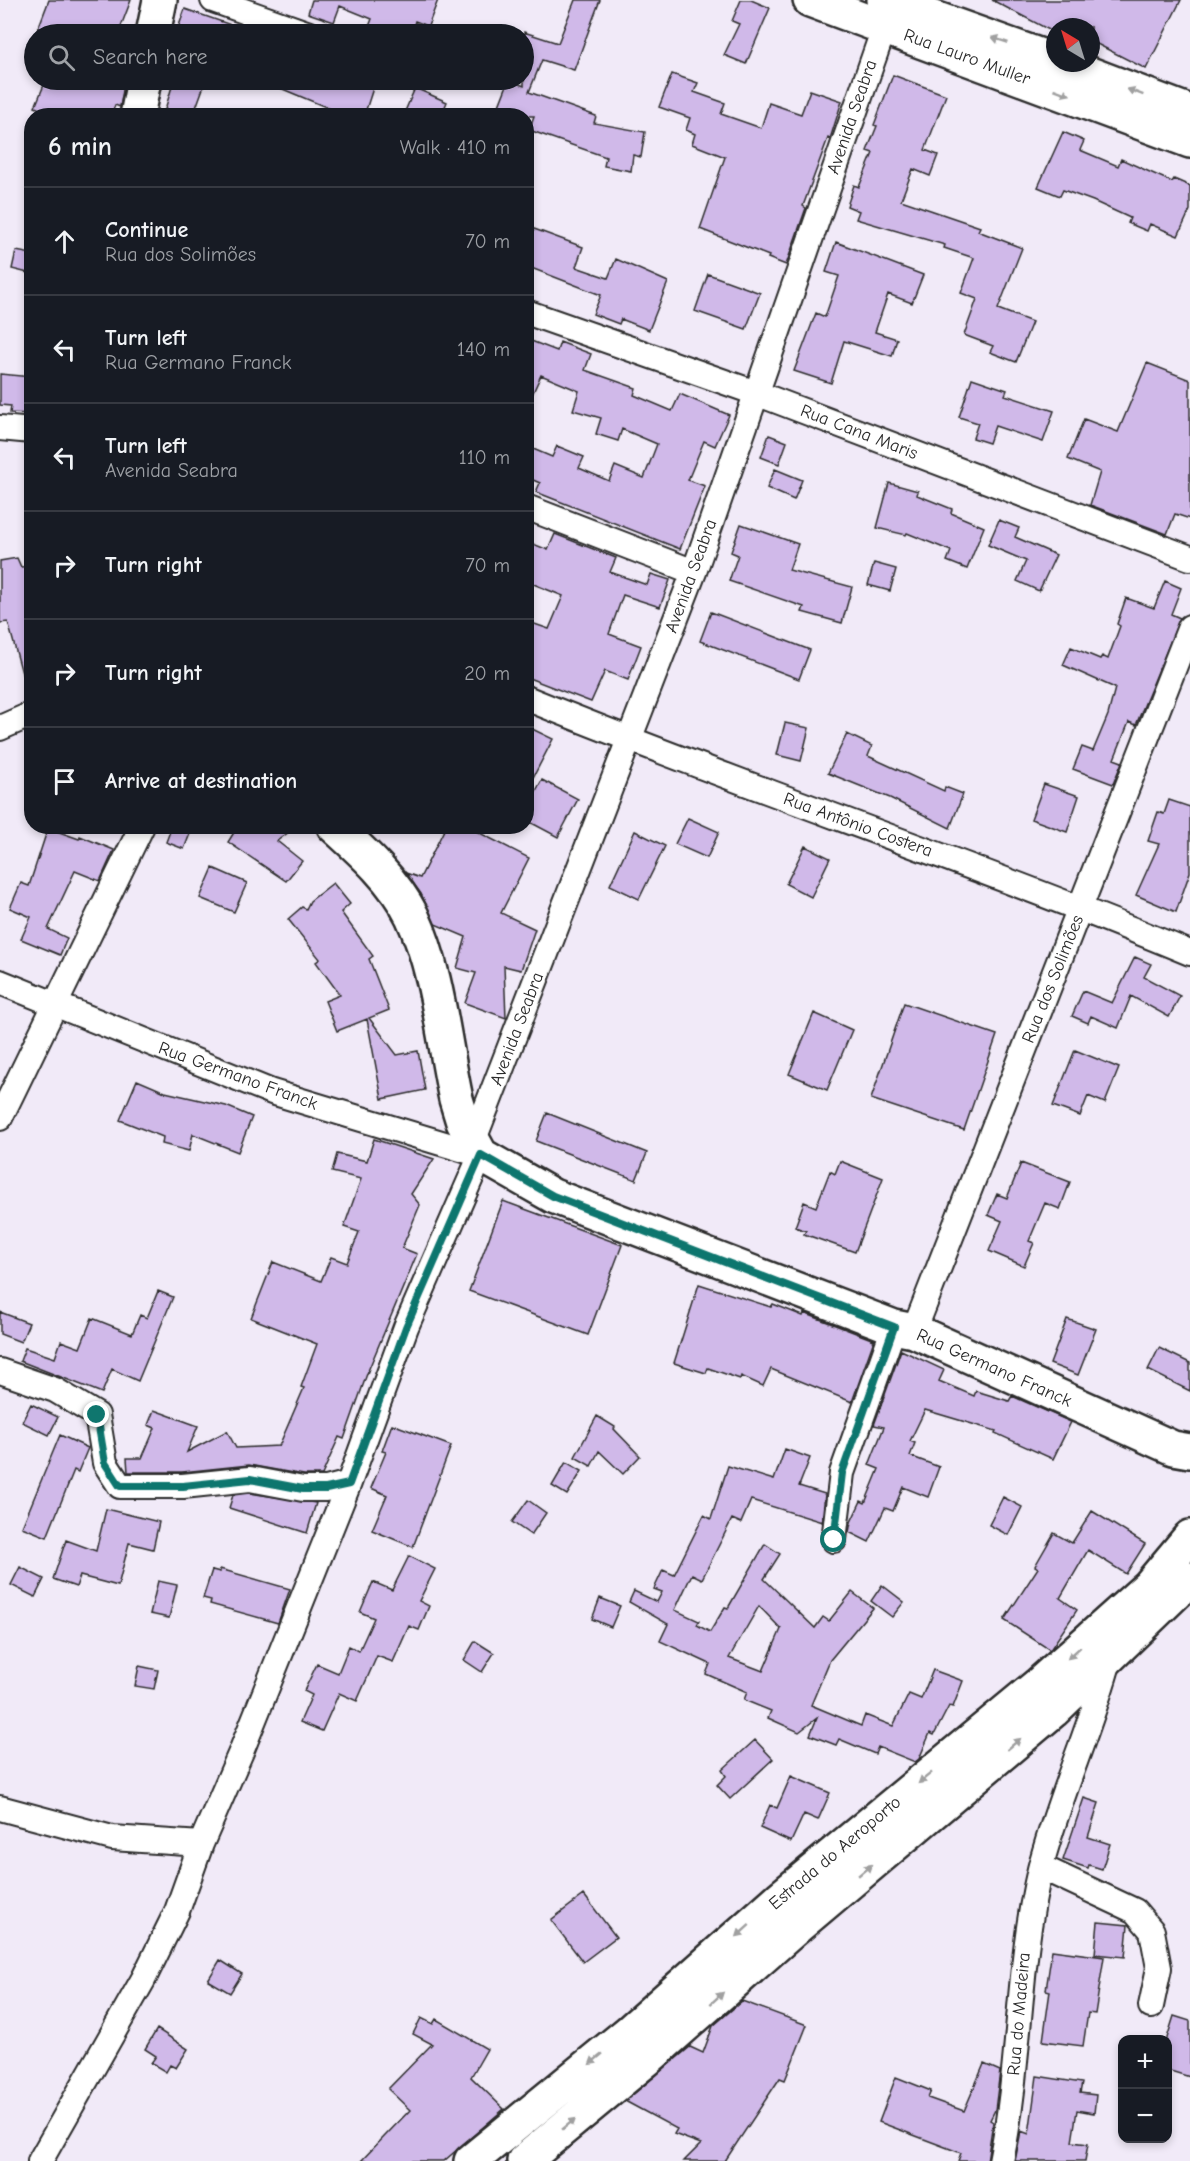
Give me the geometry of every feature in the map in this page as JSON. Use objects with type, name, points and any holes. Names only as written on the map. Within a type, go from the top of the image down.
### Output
[{"type":"street","points":[[155,24],[160,0]]},
{"type":"street","points":[[213,0],[281,24]]},
{"type":"street","name":"Rua Lauro Muller","points":[[810,0],[887,10],[1046,58]]},
{"type":"street","name":"Rua Lauro Muller","points":[[887,10],[1190,141]]},
{"type":"street","name":"Avenida Seabra","points":[[40,2161],[143,1980],[177,1911],[201,1844],[242,1752],[349,1484],[406,1327],[477,1148],[628,740],[694,572],[887,10]]},
{"type":"street","points":[[1085,72],[1190,112]]},
{"type":"street","points":[[139,108],[142,90]]},
{"type":"street","name":"Rua Cana Maris","points":[[534,315],[756,393],[1190,558]]},
{"type":"street","points":[[0,428],[24,430]]},
{"type":"street","points":[[534,510],[694,572]]},
{"type":"street","name":"Rua dos Solimões","points":[[834,1540],[842,1473],[1082,908],[1190,627]]},
{"type":"street","name":"Rua Antônio Costera","points":[[534,701],[628,740],[1082,908],[1190,953]]},
{"type":"street","points":[[0,728],[24,718]]},
{"type":"street","points":[[0,1118],[138,834]]},
{"type":"street","points":[[343,834],[372,860],[411,915],[428,965],[456,1099],[463,1122],[477,1148]]},
{"type":"street","name":"Rua Germano Franck","points":[[0,982],[272,1092],[477,1148],[553,1196],[904,1329],[1184,1456]]},
{"type":"street","points":[[0,1371],[55,1390],[97,1415],[105,1463],[120,1486],[183,1486],[250,1479],[303,1489],[326,1489],[349,1484]]},
{"type":"street","name":"Estrada do Aeroporto","points":[[524,2161],[646,2060],[798,1926],[1053,1712],[1110,1658],[1155,1596],[1190,1537]]},
{"type":"street","name":"Estrada do Aeroporto","points":[[471,2161],[628,2032],[780,1898],[1038,1685],[1106,1625],[1155,1596],[1190,1579]]},
{"type":"street","name":"Rua do Madeira","points":[[1001,2161],[1009,2122],[1027,1933],[1041,1867],[1110,1658],[1106,1625]]},
{"type":"street","points":[[0,1808],[112,1838],[201,1844]]},
{"type":"street","points":[[1041,1867],[1135,1911],[1152,1931],[1159,1968],[1151,2006]]},
{"type":"building","points":[[49,0],[131,0],[122,24],[40,24]]},
{"type":"building","points":[[312,0],[438,0],[429,24],[415,21],[414,24],[370,24],[372,19],[340,6],[334,22],[308,13]]},
{"type":"building","points":[[575,0],[600,0],[574,70],[542,60],[534,80],[534,35],[558,43]]},
{"type":"building","points":[[741,0],[751,0],[770,8],[746,64],[724,55],[739,24],[732,21]]},
{"type":"building","points":[[992,0],[1181,0],[1146,69],[1100,46],[1100,18],[1046,18],[1046,28]]},
{"type":"building","points":[[185,9],[228,24],[180,24]]},
{"type":"building","points":[[672,74],[698,83],[694,92],[725,103],[721,114],[761,128],[769,103],[801,114],[810,90],[842,101],[830,139],[828,138],[803,206],[806,208],[786,265],[700,229],[725,157],[692,144],[695,134],[686,130],[690,118],[659,107]]},
{"type":"building","points":[[893,75],[946,95],[925,150],[938,155],[930,176],[913,169],[901,200],[980,227],[978,231],[1022,248],[998,309],[1032,322],[1016,362],[990,352],[993,346],[964,335],[977,299],[961,293],[974,258],[944,248],[945,245],[856,219],[859,211],[847,206],[854,185],[859,187],[873,153],[867,151]]},
{"type":"building","points":[[42,90],[123,90],[120,107],[115,105],[114,108],[35,107]]},
{"type":"building","points":[[171,90],[202,90],[196,108],[165,108]]},
{"type":"building","points":[[285,90],[372,90],[367,108],[328,108]]},
{"type":"building","points":[[414,90],[420,90],[447,102],[444,108],[406,108]]},
{"type":"building","points":[[505,90],[530,90],[529,92],[596,116],[594,123],[645,132],[641,157],[633,155],[631,171],[604,166],[606,157],[534,132],[534,108],[498,108]]},
{"type":"building","points":[[1063,132],[1084,141],[1080,150],[1118,166],[1121,159],[1172,182],[1174,179],[1190,186],[1190,210],[1178,236],[1150,224],[1147,231],[1128,223],[1130,218],[1093,201],[1063,190],[1060,196],[1038,187]]},
{"type":"building","points":[[534,229],[583,247],[576,267],[608,278],[616,259],[668,282],[649,330],[621,319],[619,324],[593,314],[601,295],[534,269]]},
{"type":"building","points":[[836,242],[923,275],[912,303],[888,294],[875,332],[897,339],[892,356],[844,341],[831,383],[794,371],[816,313],[825,317],[839,276],[826,272]]},
{"type":"building","points":[[16,251],[24,252],[24,272],[12,269]]},
{"type":"building","points":[[708,274],[760,293],[746,329],[695,311]]},
{"type":"building","points":[[534,342],[557,351],[560,342],[591,354],[585,370],[636,388],[634,395],[672,411],[680,394],[729,415],[715,446],[704,441],[688,480],[705,486],[680,549],[536,492],[540,483],[534,480],[534,449],[552,457],[557,446],[584,457],[579,468],[609,481],[615,466],[644,478],[657,444],[622,429],[618,441],[596,434],[601,418],[573,410],[579,391],[541,375],[534,390]]},
{"type":"building","points":[[1147,363],[1190,380],[1190,519],[1175,514],[1167,534],[1090,505],[1100,472],[1068,459],[1084,419],[1118,432]]},
{"type":"building","points":[[0,374],[24,376],[24,414],[10,413],[11,406],[0,405]]},
{"type":"building","points":[[972,378],[1007,390],[1005,395],[1054,411],[1043,442],[995,426],[989,443],[973,438],[978,423],[959,417]]},
{"type":"building","points":[[769,435],[787,442],[779,464],[761,457]]},
{"type":"building","points":[[775,469],[802,480],[794,500],[767,488]]},
{"type":"building","points":[[889,483],[918,491],[917,495],[952,509],[951,513],[984,527],[967,569],[947,561],[951,551],[907,533],[906,535],[877,528]]},
{"type":"building","points":[[999,520],[1019,528],[1015,537],[1056,555],[1039,591],[1017,581],[1026,561],[988,545]]},
{"type":"building","points":[[741,524],[798,544],[789,570],[852,587],[842,623],[802,612],[804,607],[729,581],[738,555],[731,552]]},
{"type":"building","points":[[555,534],[616,558],[610,572],[647,585],[651,574],[670,580],[660,607],[623,595],[609,634],[641,646],[628,680],[605,671],[591,702],[534,680],[534,624],[549,629],[563,596],[534,584],[534,544],[548,550]]},
{"type":"building","points":[[17,558],[21,567],[24,567],[24,681],[8,622],[0,623],[0,561]]},
{"type":"building","points":[[874,563],[896,569],[890,591],[868,585]]},
{"type":"building","points":[[1165,581],[1181,588],[1171,614],[1180,618],[1136,725],[1129,722],[1114,759],[1122,762],[1113,784],[1073,769],[1082,747],[1093,751],[1108,715],[1115,688],[1063,665],[1071,647],[1100,659],[1102,656],[1108,659],[1120,626],[1117,624],[1126,598],[1154,608]]},
{"type":"building","points":[[711,612],[810,650],[799,679],[700,641]]},
{"type":"building","points":[[785,723],[809,728],[801,761],[777,755]]},
{"type":"building","points":[[534,730],[553,739],[534,776]]},
{"type":"building","points":[[847,734],[872,746],[868,756],[944,791],[945,787],[963,794],[950,828],[890,798],[828,773]]},
{"type":"building","points":[[542,780],[578,799],[558,837],[534,824],[534,794]]},
{"type":"building","points":[[1044,784],[1079,796],[1067,832],[1031,819]]},
{"type":"building","points":[[1169,800],[1190,807],[1190,872],[1176,912],[1136,895],[1159,844],[1148,841],[1158,812],[1164,814]]},
{"type":"building","points":[[688,818],[719,832],[707,858],[675,844]]},
{"type":"building","points":[[635,831],[665,846],[639,899],[610,885]]},
{"type":"building","points":[[46,834],[65,834],[79,839],[80,836],[114,850],[100,881],[75,871],[48,929],[67,938],[60,955],[21,939],[31,917],[10,908],[21,883],[29,886]]},
{"type":"building","points":[[169,834],[190,834],[184,849],[166,842]]},
{"type":"building","points":[[233,834],[286,834],[277,841],[302,861],[286,881],[228,842]]},
{"type":"building","points":[[442,834],[482,834],[529,858],[501,913],[535,929],[521,970],[504,966],[506,1018],[465,1003],[476,973],[457,968],[466,937],[435,924],[421,894],[406,873],[420,878]]},
{"type":"building","points":[[805,846],[830,858],[811,897],[786,884]]},
{"type":"building","points":[[213,868],[247,883],[234,912],[200,898]]},
{"type":"building","points":[[333,883],[350,904],[341,912],[373,956],[369,959],[389,1010],[369,1018],[397,1055],[418,1051],[425,1090],[382,1099],[367,1019],[337,1031],[325,1001],[340,995],[316,962],[320,959],[288,919],[302,907],[306,909],[310,901]]},
{"type":"building","points":[[1135,957],[1151,964],[1144,977],[1180,996],[1169,1017],[1131,996],[1118,1028],[1091,1016],[1088,1023],[1072,1016],[1083,991],[1112,1003]]},
{"type":"building","points":[[904,1003],[997,1035],[964,1130],[871,1099]]},
{"type":"building","points":[[814,1013],[852,1030],[827,1090],[789,1074]]},
{"type":"building","points":[[1075,1050],[1119,1068],[1105,1103],[1088,1096],[1080,1116],[1053,1106]]},
{"type":"building","points":[[137,1080],[165,1092],[226,1106],[252,1117],[238,1152],[193,1134],[189,1151],[162,1144],[163,1137],[120,1120]]},
{"type":"building","points":[[547,1113],[647,1153],[636,1180],[536,1141]]},
{"type":"building","points":[[374,1139],[434,1159],[411,1194],[420,1205],[402,1248],[417,1254],[368,1371],[344,1439],[339,1437],[322,1475],[304,1475],[249,1465],[182,1472],[128,1472],[127,1458],[142,1458],[155,1428],[148,1425],[154,1410],[198,1426],[187,1452],[227,1431],[236,1448],[279,1446],[304,1388],[301,1387],[317,1344],[251,1318],[273,1262],[321,1281],[331,1257],[347,1263],[359,1232],[344,1227],[361,1179],[332,1172],[337,1154],[367,1161]]},
{"type":"building","points":[[840,1161],[883,1178],[855,1252],[804,1234],[806,1231],[795,1227],[804,1202],[816,1207],[830,1171],[835,1174]]},
{"type":"building","points":[[1021,1163],[1070,1182],[1060,1209],[1045,1203],[1029,1241],[1034,1243],[1024,1266],[989,1251],[1002,1221],[988,1215],[997,1194],[1007,1198]]},
{"type":"building","points":[[503,1201],[622,1245],[588,1335],[469,1291]]},
{"type":"building","points":[[699,1284],[771,1307],[773,1304],[803,1316],[804,1313],[874,1340],[852,1402],[771,1369],[763,1386],[741,1376],[740,1379],[708,1368],[706,1373],[674,1363]]},
{"type":"building","points":[[158,1291],[173,1297],[138,1381],[112,1369],[102,1393],[20,1361],[25,1348],[55,1358],[61,1341],[80,1348],[92,1318],[132,1334],[140,1315],[147,1318]]},
{"type":"building","points":[[0,1312],[29,1323],[21,1342],[0,1334]]},
{"type":"building","points":[[1067,1319],[1096,1329],[1078,1375],[1050,1364]]},
{"type":"building","points":[[1159,1348],[1190,1363],[1190,1391],[1148,1370]]},
{"type":"building","points":[[901,1350],[944,1370],[939,1381],[974,1396],[976,1391],[1009,1401],[1012,1396],[1071,1422],[1053,1459],[995,1433],[996,1431],[925,1410],[910,1441],[915,1443],[910,1456],[939,1467],[928,1497],[903,1487],[893,1511],[885,1508],[869,1542],[849,1532],[861,1501],[865,1503],[879,1469],[869,1465],[884,1427],[874,1425]]},
{"type":"building","points":[[31,1404],[58,1417],[49,1435],[22,1422]]},
{"type":"building","points":[[597,1416],[615,1427],[614,1429],[640,1456],[623,1474],[599,1451],[591,1466],[575,1457]]},
{"type":"building","points":[[392,1424],[451,1446],[413,1547],[372,1530],[387,1495],[371,1488],[386,1452],[382,1451]]},
{"type":"building","points":[[60,1435],[88,1448],[78,1472],[74,1470],[47,1537],[22,1527]]},
{"type":"building","points":[[785,1449],[810,1458],[799,1486],[825,1494],[822,1522],[751,1500],[741,1523],[732,1519],[702,1579],[692,1574],[675,1610],[699,1621],[697,1625],[710,1632],[725,1607],[728,1608],[765,1544],[780,1554],[764,1579],[815,1628],[823,1617],[829,1621],[852,1592],[873,1608],[830,1660],[811,1705],[861,1726],[865,1715],[893,1726],[909,1694],[921,1699],[933,1670],[963,1681],[953,1707],[949,1706],[934,1735],[930,1733],[919,1759],[915,1762],[878,1747],[875,1754],[839,1739],[836,1745],[810,1735],[817,1718],[799,1732],[768,1718],[771,1711],[744,1700],[747,1692],[706,1674],[710,1664],[660,1641],[668,1624],[629,1602],[634,1591],[657,1602],[662,1592],[654,1589],[663,1570],[674,1575],[704,1515],[711,1519],[728,1466],[774,1480]],"holes":[[[759,1606],[781,1629],[763,1671],[729,1658]]]},
{"type":"building","points":[[566,1462],[582,1471],[567,1495],[552,1486]]},
{"type":"building","points":[[249,1493],[316,1503],[307,1533],[229,1508],[233,1495]]},
{"type":"building","points":[[1003,1497],[1022,1507],[1008,1535],[989,1525]]},
{"type":"building","points":[[528,1500],[546,1513],[531,1535],[512,1522]]},
{"type":"building","points":[[106,1509],[159,1522],[153,1549],[129,1543],[118,1586],[80,1576],[76,1587],[53,1579],[66,1540],[96,1551]]},
{"type":"building","points":[[1092,1511],[1145,1544],[1126,1574],[1088,1550],[1060,1598],[1077,1610],[1050,1650],[1004,1620],[1038,1568],[1035,1566],[1054,1533],[1072,1543]]},
{"type":"building","points":[[409,1556],[435,1569],[419,1601],[429,1606],[419,1630],[409,1626],[393,1662],[377,1656],[357,1701],[339,1693],[322,1731],[300,1722],[312,1695],[304,1691],[317,1664],[338,1673],[349,1646],[359,1651],[374,1618],[360,1612],[373,1582],[392,1590]]},
{"type":"building","points":[[20,1567],[44,1579],[35,1597],[11,1585]]},
{"type":"building","points":[[220,1569],[290,1589],[278,1623],[210,1604],[211,1600],[203,1598],[212,1570],[220,1572]]},
{"type":"building","points":[[158,1581],[177,1585],[169,1618],[150,1614]]},
{"type":"building","points":[[882,1585],[904,1602],[892,1617],[871,1601]]},
{"type":"building","points":[[600,1598],[620,1606],[611,1627],[592,1619]]},
{"type":"building","points":[[475,1641],[494,1653],[482,1672],[464,1660]]},
{"type":"building","points":[[139,1666],[158,1670],[154,1689],[135,1686]]},
{"type":"building","points":[[755,1740],[773,1759],[730,1799],[717,1785],[726,1776],[722,1770]]},
{"type":"building","points":[[791,1776],[830,1793],[818,1820],[804,1814],[791,1842],[760,1828],[770,1805],[777,1808]]},
{"type":"building","points":[[1084,1798],[1099,1803],[1088,1837],[1110,1844],[1102,1869],[1089,1865],[1088,1868],[1063,1860]]},
{"type":"building","points":[[584,1895],[616,1937],[583,1962],[551,1920]]},
{"type":"building","points":[[1098,1922],[1128,1925],[1125,1957],[1095,1954]]},
{"type":"building","points":[[1052,1950],[1104,1957],[1095,2014],[1088,2013],[1083,2046],[1043,2041],[1050,1991],[1046,1990]]},
{"type":"building","points":[[220,1960],[242,1974],[230,1993],[208,1980]]},
{"type":"building","points":[[742,2001],[807,2025],[785,2080],[780,2078],[725,2161],[684,2161],[701,2144],[674,2134],[677,2129],[625,2101],[690,2047],[703,2053],[713,2026]]},
{"type":"building","points":[[1174,2016],[1190,2021],[1190,2077],[1172,2072],[1172,2035],[1168,2035]]},
{"type":"building","points":[[421,2018],[433,2024],[436,2019],[487,2049],[471,2077],[504,2109],[444,2161],[361,2161],[410,2110],[388,2089],[432,2044],[413,2034]]},
{"type":"building","points":[[157,2029],[188,2049],[176,2068],[170,2065],[166,2072],[151,2063],[156,2056],[145,2049]]},
{"type":"building","points":[[984,2064],[1000,2071],[995,2110],[990,2120],[993,2122],[987,2161],[958,2161],[961,2153],[879,2122],[896,2077],[931,2091],[928,2098],[964,2111]]},
{"type":"building","points":[[1037,2076],[1082,2083],[1080,2093],[1096,2095],[1094,2113],[1077,2110],[1072,2142],[1088,2144],[1085,2161],[1015,2161],[1021,2131],[1029,2134]]},
{"type":"route","points":[[97,1415],[105,1463],[120,1486],[183,1486],[250,1479],[303,1489],[326,1489],[349,1484],[406,1327],[481,1155],[553,1196],[894,1327],[842,1473],[834,1540]]}]
